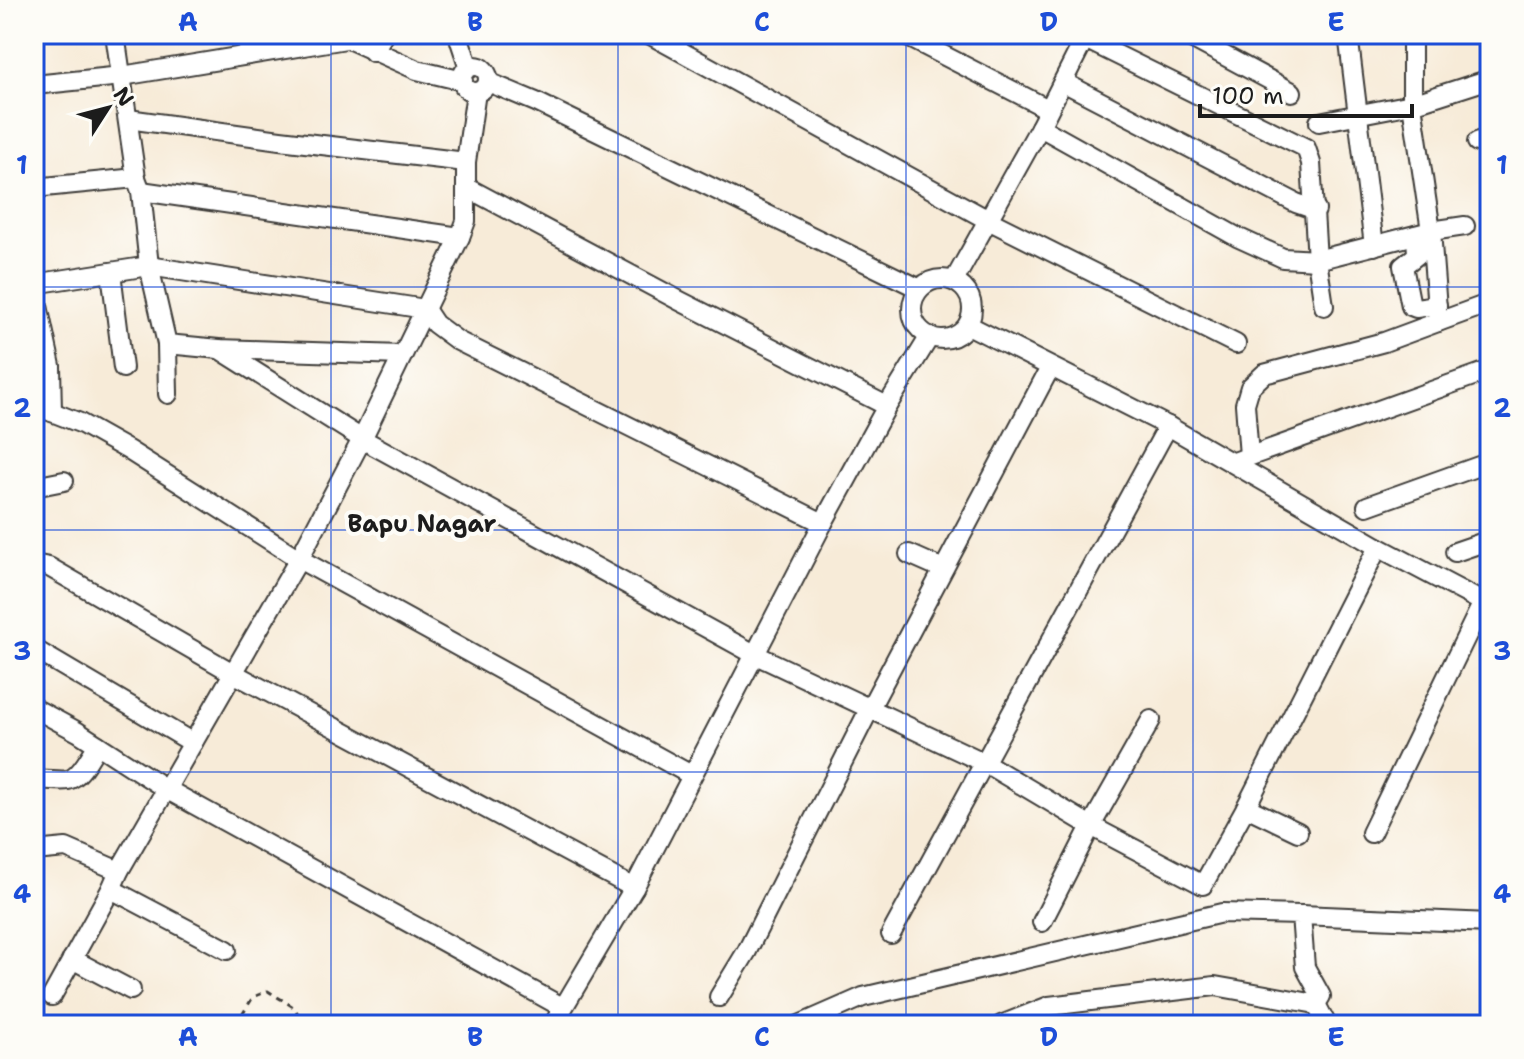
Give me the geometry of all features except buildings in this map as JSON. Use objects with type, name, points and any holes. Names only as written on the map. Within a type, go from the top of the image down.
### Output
[{"type":"street","points":[[115,34],[149,266],[167,344],[168,394]]},
{"type":"street","points":[[373,52],[384,34]]},
{"type":"street","points":[[52,996],[119,871],[299,559],[362,439],[460,237],[466,221],[466,162],[474,81],[460,41],[461,34]]},
{"type":"street","points":[[649,34],[988,220],[1236,344]]},
{"type":"street","points":[[902,34],[1048,109]]},
{"type":"street","points":[[1184,34],[1292,92]]},
{"type":"street","points":[[1348,34],[1374,246]]},
{"type":"street","points":[[1412,34],[1412,104],[1424,233],[1437,314]]},
{"type":"street","points":[[954,281],[1040,127],[1086,36],[1303,146],[1310,156],[1317,260],[1324,306]]},
{"type":"street","points":[[34,85],[122,76],[342,37],[417,70],[474,81],[536,102],[918,288]]},
{"type":"street","points":[[1319,122],[1412,104],[1490,79]]},
{"type":"street","points":[[1063,82],[1296,203],[1316,210]]},
{"type":"street","points":[[128,119],[466,162]]},
{"type":"street","points":[[1040,127],[1283,258],[1317,260],[1465,226]]},
{"type":"street","points":[[34,188],[138,185],[460,237]]},
{"type":"street","points":[[466,187],[887,406]]},
{"type":"street","points":[[1424,233],[1417,255],[1403,266],[1411,306],[1437,314]]},
{"type":"street","points":[[52,412],[51,366],[34,285],[149,266],[425,309],[435,324],[458,341],[823,523]]},
{"type":"street","points":[[111,272],[123,368]]},
{"type":"street","points":[[943,278],[965,289],[971,300],[972,313],[968,325],[951,338],[930,336],[920,329],[913,319],[912,306],[918,288],[943,278]]},
{"type":"street","points":[[1242,459],[1245,404],[1250,387],[1264,374],[1384,342],[1437,314],[1490,303]]},
{"type":"street","points":[[968,325],[1168,426],[1242,459],[1378,547],[1487,604],[1371,833]]},
{"type":"street","points":[[553,1025],[634,888],[823,523],[887,406],[930,336]]},
{"type":"street","points":[[167,344],[219,349],[402,355]]},
{"type":"street","points":[[219,349],[362,439],[756,655],[985,763],[1091,826],[1203,885],[1378,547]]},
{"type":"street","points":[[719,997],[747,951],[870,708],[1050,368]]},
{"type":"street","points":[[1242,459],[1490,370]]},
{"type":"street","points":[[34,405],[80,423],[128,450],[299,559],[691,775]]},
{"type":"street","points":[[891,934],[1168,426]]},
{"type":"street","points":[[1367,506],[1490,462]]},
{"type":"street","points":[[34,487],[64,481]]},
{"type":"street","points":[[1455,552],[1490,540]]},
{"type":"street","points":[[909,554],[943,569]]},
{"type":"street","points":[[34,564],[49,567],[233,673],[634,888]]},
{"type":"street","points":[[34,649],[193,743]]},
{"type":"street","points":[[34,708],[166,789],[562,1007]]},
{"type":"street","points":[[1042,922],[1091,826],[1151,720]]},
{"type":"street","points":[[34,780],[46,778],[63,781],[76,776],[98,745]]},
{"type":"street","points":[[1246,807],[1298,832]]},
{"type":"street","points":[[34,851],[66,848],[119,871]]},
{"type":"street","points":[[111,889],[227,950]]},
{"type":"street","points":[[799,1025],[863,997],[1222,913],[1490,923]]},
{"type":"street","points":[[1301,915],[1305,967],[1321,996],[1316,1004]]},
{"type":"street","points":[[72,959],[131,990]]},
{"type":"street","points":[[1001,1025],[1049,1006],[1215,986],[1316,1004]]},
{"type":"street","points":[[1316,1004],[1327,1025]]},
{"type":"path","points":[[236,1025],[253,997],[268,991],[295,1008],[300,1019],[295,1025]]},
{"type":"district","name":"Bapu Nagar","points":[[422,524]]}]
